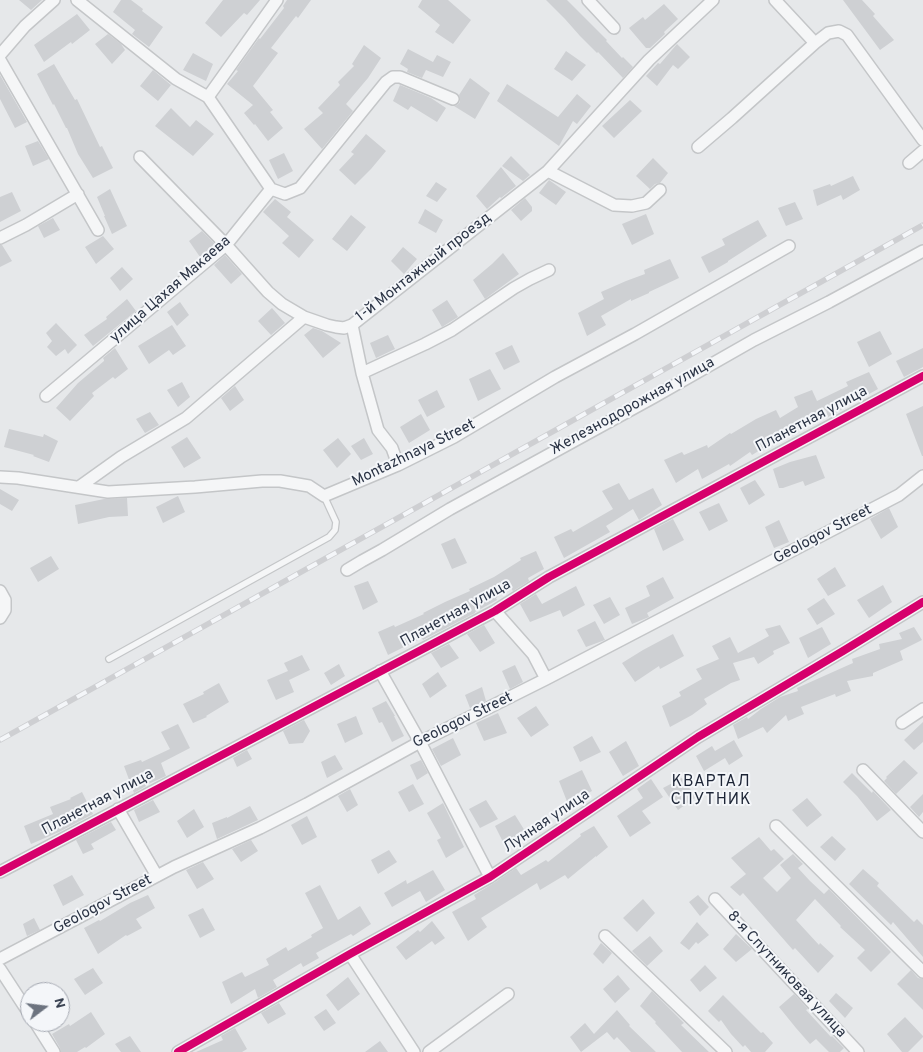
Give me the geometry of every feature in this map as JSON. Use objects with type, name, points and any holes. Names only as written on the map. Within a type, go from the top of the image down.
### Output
[{"type":"street","points":[[0,55],[25,26],[54,0]]},
{"type":"street","points":[[77,0],[176,79],[208,97],[271,189],[286,194],[300,188],[386,82],[393,77],[400,77],[453,99]]},
{"type":"street","points":[[208,97],[277,0]]},
{"type":"street","points":[[588,0],[614,28]]},
{"type":"street","name":"1-й Монтажный проезд","points":[[140,157],[226,245],[268,292],[282,304],[304,317],[327,325],[344,328],[352,325],[548,171],[649,60],[714,0]]},
{"type":"street","points":[[775,0],[815,43]]},
{"type":"street","points":[[698,147],[828,32],[839,31],[847,35],[923,140]]},
{"type":"street","points":[[0,60],[98,230]]},
{"type":"street","points":[[909,163],[923,152]]},
{"type":"street","points":[[548,171],[614,205],[632,206],[646,203],[660,190]]},
{"type":"street","name":"улица Цахая Макаева","points":[[46,396],[226,245],[271,189]]},
{"type":"street","points":[[0,238],[78,194]]},
{"type":"street","name":"Montazhnaya Street","points":[[324,496],[398,465],[454,437],[556,377],[789,246]]},
{"type":"street","name":"Железнодорожная улица","points":[[347,570],[450,509],[754,340],[923,252]]},
{"type":"street","points":[[362,373],[452,330],[514,288],[549,270]]},
{"type":"street","points":[[78,487],[121,457],[186,418],[304,317]]},
{"type":"street","points":[[352,325],[362,373],[378,430],[392,448],[398,465]]},
{"type":"street","name":"Планетная улица","points":[[0,872],[495,611],[548,577],[923,376]]},
{"type":"street","name":"Geologov Street","points":[[0,959],[174,867],[260,828],[420,742],[546,680],[899,495],[923,476]]},
{"type":"street","points":[[0,477],[108,492],[195,487],[262,480],[280,481],[309,486],[324,496]]},
{"type":"street","points":[[0,591],[5,600],[5,610],[0,618]]},
{"type":"street","name":"Лунная улица","points":[[178,1052],[490,877],[698,737],[923,602]]},
{"type":"street","points":[[495,611],[533,654],[546,680]]},
{"type":"street","points":[[380,671],[420,742],[490,877]]},
{"type":"street","points":[[902,723],[923,709]]},
{"type":"street","points":[[863,770],[923,832]]},
{"type":"street","points":[[118,809],[157,876]]},
{"type":"street","points":[[776,826],[923,972]]},
{"type":"street","name":"8-я Спутниковая улица","points":[[715,899],[858,1052]]},
{"type":"street","points":[[605,936],[726,1052]]},
{"type":"street","points":[[350,954],[414,1052]]},
{"type":"street","points":[[0,969],[20,1000]]},
{"type":"street","points":[[428,1052],[508,994]]},
{"type":"street","points":[[41,1032],[54,1052]]},
{"type":"lane","points":[[109,659],[329,537],[335,530],[336,522],[324,496]]},
{"type":"building","points":[[19,0],[42,0],[31,10]]},
{"type":"building","points":[[121,0],[131,0],[163,27],[149,47],[132,34],[135,30],[113,12]]},
{"type":"building","points":[[223,0],[260,0],[247,15],[244,13],[221,37],[205,23]]},
{"type":"building","points":[[287,0],[311,0],[298,18],[296,16],[271,48],[278,53],[253,86],[273,110],[270,112],[283,128],[268,141],[244,113],[253,105],[227,84],[238,71],[236,70],[259,38],[284,8],[283,6]]},
{"type":"building","points":[[422,0],[448,0],[471,20],[453,44],[435,32],[440,25],[418,7]]},
{"type":"building","points":[[546,0],[567,0],[607,40],[622,58],[633,67],[623,78]]},
{"type":"building","points":[[843,0],[862,0],[894,40],[880,50]]},
{"type":"building","points":[[664,4],[678,19],[650,48],[646,48],[629,28],[643,17],[645,20]]},
{"type":"building","points":[[77,14],[90,30],[44,62],[34,45]]},
{"type":"building","points":[[108,34],[121,44],[125,50],[112,64],[95,44]]},
{"type":"building","points":[[677,44],[690,57],[678,69],[673,65],[657,86],[646,76],[658,63],[660,64]]},
{"type":"building","points":[[364,45],[381,58],[368,78],[346,104],[353,111],[322,149],[304,129],[323,113],[318,108],[340,85],[338,82],[354,66],[352,64]]},
{"type":"building","points":[[408,49],[433,62],[437,55],[451,62],[443,77],[426,70],[422,78],[407,72],[408,69],[400,64]]},
{"type":"building","points":[[566,51],[586,65],[572,81],[554,69]]},
{"type":"building","points":[[193,53],[213,64],[206,81],[183,70]]},
{"type":"building","points":[[54,64],[75,100],[77,99],[100,147],[102,146],[113,168],[93,178],[78,154],[67,128],[37,74]]},
{"type":"building","points":[[153,70],[171,85],[158,101],[140,86]]},
{"type":"building","points":[[0,75],[27,122],[15,128],[0,99]]},
{"type":"building","points":[[470,78],[490,93],[475,119],[454,106],[460,102],[459,95]]},
{"type":"building","points":[[507,84],[558,117],[577,94],[591,106],[577,124],[573,121],[559,146],[497,101]]},
{"type":"building","points":[[400,85],[431,98],[446,108],[437,122],[411,106],[408,110],[393,101]]},
{"type":"building","points":[[630,100],[642,111],[614,138],[602,126]]},
{"type":"building","points":[[171,108],[190,127],[196,120],[214,134],[193,156],[155,126]]},
{"type":"building","points":[[366,134],[386,151],[355,185],[339,170],[354,154],[351,152]]},
{"type":"building","points":[[38,141],[49,159],[33,166],[25,146]]},
{"type":"building","points":[[284,153],[293,171],[278,179],[269,160]]},
{"type":"building","points":[[511,156],[530,175],[523,181],[502,166]]},
{"type":"building","points":[[653,158],[668,173],[660,183],[655,184],[650,189],[636,176]]},
{"type":"building","points":[[501,167],[516,186],[487,209],[476,196]]},
{"type":"building","points":[[853,176],[860,190],[843,200],[841,195],[817,206],[813,190],[830,184],[831,186]]},
{"type":"building","points":[[549,180],[566,192],[556,205],[539,193]]},
{"type":"building","points":[[436,182],[447,189],[437,202],[426,196]]},
{"type":"building","points":[[110,189],[127,226],[112,234],[97,197]]},
{"type":"building","points":[[12,192],[21,211],[0,222],[0,197]]},
{"type":"building","points":[[525,198],[532,207],[532,211],[521,221],[511,210]]},
{"type":"building","points":[[275,199],[291,212],[287,217],[314,240],[299,258],[282,243],[289,236],[263,212]]},
{"type":"building","points":[[795,202],[803,219],[786,226],[778,208]]},
{"type":"building","points":[[425,209],[443,220],[436,233],[418,223]]},
{"type":"building","points":[[646,214],[654,234],[632,245],[622,224]]},
{"type":"building","points":[[351,215],[366,227],[347,251],[332,239]]},
{"type":"building","points":[[53,218],[60,230],[44,238],[38,226]]},
{"type":"building","points":[[758,220],[767,236],[709,273],[701,257],[725,245],[722,239]]},
{"type":"building","points":[[202,231],[215,244],[200,257],[189,241]]},
{"type":"building","points":[[103,236],[114,249],[96,264],[85,247]]},
{"type":"building","points":[[0,245],[2,245],[12,261],[0,267]]},
{"type":"building","points":[[403,247],[417,259],[404,274],[391,261]]},
{"type":"building","points":[[503,253],[519,274],[485,299],[473,280]]},
{"type":"building","points":[[225,255],[242,274],[231,284],[214,265]]},
{"type":"building","points":[[670,259],[679,278],[631,301],[631,299],[601,316],[606,325],[587,336],[578,313],[604,299],[601,292],[645,274],[644,270]]},
{"type":"building","points":[[122,267],[133,279],[120,291],[110,278]]},
{"type":"building","points":[[127,299],[136,311],[93,346],[84,335],[107,319],[106,317]]},
{"type":"building","points":[[447,300],[458,317],[442,327],[432,310]]},
{"type":"building","points":[[180,302],[189,315],[177,326],[167,312]]},
{"type":"building","points":[[272,308],[285,323],[271,335],[258,321]]},
{"type":"building","points":[[56,323],[77,345],[68,354],[65,349],[56,356],[47,347],[52,341],[46,333]]},
{"type":"building","points":[[172,325],[186,346],[173,355],[169,350],[149,364],[138,346]]},
{"type":"building","points":[[313,328],[322,331],[341,343],[323,358],[304,335]]},
{"type":"building","points":[[880,331],[892,354],[869,367],[857,342]]},
{"type":"building","points":[[388,335],[395,349],[376,358],[370,343]]},
{"type":"building","points":[[512,345],[520,362],[504,370],[495,353]]},
{"type":"building","points":[[115,348],[128,369],[115,379],[113,377],[92,393],[94,396],[70,421],[56,408],[78,383],[104,361],[103,358]]},
{"type":"building","points":[[923,348],[923,367],[904,377],[896,361]]},
{"type":"building","points":[[490,369],[501,389],[478,401],[469,379]]},
{"type":"building","points":[[869,372],[878,389],[828,417],[826,410],[798,425],[800,429],[792,435],[791,431],[752,455],[750,452],[730,466],[729,464],[702,479],[698,469],[676,483],[664,460],[682,452],[684,455],[707,445],[708,448],[730,433],[776,410],[780,418],[798,407],[794,397],[812,390],[817,401],[848,386],[846,382]]},
{"type":"building","points":[[182,382],[190,397],[178,407],[167,390]]},
{"type":"building","points":[[235,386],[244,400],[230,411],[221,398]]},
{"type":"building","points":[[437,390],[445,407],[427,417],[418,400]]},
{"type":"building","points":[[923,406],[923,456],[922,456],[906,414]]},
{"type":"building","points":[[150,412],[159,425],[145,433],[136,419]]},
{"type":"building","points":[[421,414],[430,430],[409,443],[400,427]]},
{"type":"building","points":[[9,429],[43,437],[44,434],[58,441],[49,462],[34,455],[4,447]]},
{"type":"building","points":[[187,437],[201,458],[184,468],[171,447]]},
{"type":"building","points":[[338,438],[351,454],[337,468],[323,450]]},
{"type":"building","points":[[364,438],[373,454],[361,460],[351,446]]},
{"type":"building","points":[[816,455],[825,478],[805,486],[803,481],[779,488],[773,469]]},
{"type":"building","points":[[755,480],[765,495],[749,505],[740,488]]},
{"type":"building","points":[[619,483],[629,500],[653,488],[662,505],[639,520],[633,509],[606,526],[610,532],[564,558],[554,537],[571,529],[573,532],[613,509],[602,491]]},
{"type":"building","points":[[0,489],[19,500],[12,511],[0,504]]},
{"type":"building","points":[[178,496],[185,512],[163,523],[156,507]]},
{"type":"building","points":[[127,498],[128,516],[109,517],[78,524],[75,505],[104,499]]},
{"type":"building","points":[[719,503],[728,521],[709,531],[699,512]]},
{"type":"building","points":[[889,508],[898,527],[881,539],[870,519]]},
{"type":"building","points":[[673,519],[684,540],[663,551],[654,529]]},
{"type":"building","points":[[779,520],[789,542],[774,548],[765,527]]},
{"type":"building","points":[[455,538],[467,563],[452,569],[441,544]]},
{"type":"building","points":[[536,551],[544,569],[528,578],[529,581],[513,591],[511,588],[496,598],[497,600],[475,613],[423,640],[422,638],[388,655],[378,632],[394,625],[395,627],[470,591],[469,589],[494,577],[521,560],[520,558]]},
{"type":"building","points":[[51,556],[59,569],[38,582],[30,568]]},
{"type":"building","points":[[835,567],[846,586],[828,596],[817,579]]},
{"type":"building","points":[[663,577],[674,598],[647,613],[649,617],[632,624],[625,608],[650,596],[646,586]]},
{"type":"building","points":[[368,581],[378,602],[363,610],[354,586]]},
{"type":"building","points":[[883,585],[892,602],[869,618],[857,600]]},
{"type":"building","points":[[576,586],[585,605],[563,617],[560,610],[530,622],[520,604],[536,594],[542,604]]},
{"type":"building","points":[[610,597],[620,615],[604,624],[593,605]]},
{"type":"building","points":[[824,598],[835,614],[817,625],[807,609]]},
{"type":"building","points":[[595,621],[605,640],[586,647],[577,630]]},
{"type":"building","points":[[484,625],[495,643],[480,652],[467,634]]},
{"type":"building","points":[[780,625],[790,643],[773,651],[774,654],[758,664],[754,657],[733,663],[740,680],[731,683],[704,699],[707,704],[670,727],[662,706],[681,696],[679,692],[702,679],[696,669],[719,659],[712,646],[730,637],[738,653],[769,636],[765,629]]},
{"type":"building","points":[[822,627],[831,644],[808,658],[799,638]]},
{"type":"building","points":[[914,627],[922,640],[900,651],[903,660],[873,673],[873,676],[847,681],[851,691],[836,697],[835,694],[801,707],[804,714],[788,721],[786,715],[767,733],[763,727],[738,739],[733,725],[747,717],[748,719],[780,697],[798,691],[797,688],[853,663],[852,659],[880,649],[879,644],[902,639],[899,633]]},
{"type":"building","points":[[673,634],[684,656],[660,669],[659,666],[635,682],[622,663]]},
{"type":"building","points":[[449,644],[459,658],[441,668],[431,653]]},
{"type":"building","points":[[302,655],[310,670],[289,680],[294,692],[276,700],[267,680],[288,671],[284,663]]},
{"type":"building","points":[[339,664],[345,676],[331,685],[324,673]]},
{"type":"building","points":[[515,665],[523,682],[510,689],[502,671]]},
{"type":"building","points":[[438,672],[447,686],[430,698],[422,684]]},
{"type":"building","points":[[219,683],[229,702],[207,717],[193,723],[183,704],[204,694],[203,692]]},
{"type":"building","points":[[482,687],[486,701],[470,708],[465,695]]},
{"type":"building","points":[[386,701],[404,736],[392,742],[382,722],[379,723],[372,708]]},
{"type":"building","points":[[536,706],[549,725],[531,737],[517,718]]},
{"type":"building","points":[[498,713],[507,733],[484,741],[476,723]]},
{"type":"building","points":[[356,716],[363,734],[345,743],[337,724]]},
{"type":"building","points":[[304,720],[310,731],[303,743],[289,744],[283,731]]},
{"type":"building","points":[[923,722],[923,742],[914,750],[904,740]]},
{"type":"building","points":[[178,724],[190,748],[161,763],[166,776],[134,793],[124,766],[141,760],[142,762],[170,749],[161,732]]},
{"type":"building","points":[[592,736],[601,752],[580,762],[573,747]]},
{"type":"building","points":[[453,738],[461,755],[441,766],[432,749]]},
{"type":"building","points":[[734,740],[743,756],[729,765],[725,758],[704,771],[696,756],[712,746],[715,751]]},
{"type":"building","points":[[626,741],[639,766],[623,776],[609,752]]},
{"type":"building","points":[[247,750],[252,759],[237,767],[233,758]]},
{"type":"building","points":[[335,755],[343,769],[327,778],[321,762]]},
{"type":"building","points":[[421,760],[428,773],[417,780],[410,765]]},
{"type":"building","points":[[904,760],[918,773],[896,794],[884,781]]},
{"type":"building","points":[[582,770],[592,791],[568,804],[559,781]]},
{"type":"building","points":[[852,773],[891,810],[877,821],[843,782]]},
{"type":"building","points":[[682,778],[696,797],[678,810],[663,788]]},
{"type":"building","points":[[651,779],[663,797],[642,811],[651,823],[630,837],[617,816],[643,798],[637,789]]},
{"type":"building","points":[[413,784],[424,804],[409,812],[398,792]]},
{"type":"building","points":[[350,789],[358,805],[347,812],[338,796]]},
{"type":"building","points":[[82,792],[93,814],[31,844],[24,826],[53,814],[50,807],[71,799]]},
{"type":"building","points":[[923,794],[923,812],[919,817],[910,807]]},
{"type":"building","points":[[807,798],[822,815],[807,827],[792,810]]},
{"type":"building","points":[[153,800],[160,812],[139,822],[134,810]]},
{"type":"building","points":[[486,800],[498,819],[480,828],[469,809]]},
{"type":"building","points":[[443,803],[464,847],[446,858],[437,840],[441,838],[427,813]]},
{"type":"building","points":[[250,806],[258,820],[217,839],[212,823],[227,818]]},
{"type":"building","points":[[194,809],[204,827],[187,838],[177,821]]},
{"type":"building","points":[[515,815],[525,831],[504,844],[495,826]]},
{"type":"building","points":[[307,816],[317,837],[302,845],[291,825]]},
{"type":"building","points":[[111,822],[116,830],[91,844],[94,849],[83,854],[76,840]]},
{"type":"building","points":[[594,826],[608,847],[568,879],[565,875],[540,890],[537,883],[481,918],[487,927],[468,941],[452,912],[476,899],[474,895],[516,868],[521,875],[546,860],[548,862],[581,836],[580,834]]},
{"type":"building","points":[[832,836],[846,849],[835,861],[820,847]]},
{"type":"building","points":[[759,837],[771,851],[774,849],[784,859],[763,878],[777,892],[791,878],[780,865],[793,854],[803,864],[798,868],[810,881],[824,894],[829,889],[891,952],[871,972],[857,958],[865,950],[840,927],[815,899],[796,920],[819,945],[820,943],[834,956],[818,973],[795,948],[793,950],[743,893],[740,896],[730,887],[746,874],[731,858]]},
{"type":"building","points":[[251,840],[258,851],[241,862],[232,849]]},
{"type":"building","points":[[389,850],[397,862],[378,874],[371,860]]},
{"type":"building","points":[[203,862],[214,879],[197,889],[186,870]]},
{"type":"building","points":[[863,869],[879,883],[877,886],[914,922],[917,919],[923,925],[923,957],[893,922],[891,925],[849,884]]},
{"type":"building","points":[[433,870],[445,890],[426,902],[420,891],[392,907],[384,893],[406,880],[407,884]]},
{"type":"building","points":[[72,875],[84,895],[63,906],[53,885]]},
{"type":"building","points":[[320,885],[338,920],[360,906],[371,924],[353,936],[351,934],[316,953],[319,958],[303,967],[301,963],[273,980],[277,987],[258,998],[255,989],[231,1004],[222,982],[242,972],[245,977],[269,965],[266,959],[286,947],[288,951],[323,928],[305,893]]},
{"type":"building","points":[[148,895],[155,908],[136,919],[142,928],[126,935],[98,954],[84,928]]},
{"type":"building","points":[[698,895],[709,907],[700,916],[689,902]]},
{"type":"building","points":[[643,899],[655,913],[637,932],[623,918]]},
{"type":"building","points":[[203,908],[215,930],[200,938],[188,915]]},
{"type":"building","points":[[34,918],[40,930],[27,936],[23,924]]},
{"type":"building","points":[[432,921],[445,938],[435,945],[432,941],[406,960],[396,947],[418,930],[420,932]]},
{"type":"building","points":[[697,922],[709,935],[698,944],[696,942],[689,950],[680,943]]},
{"type":"building","points":[[736,934],[752,949],[736,962],[723,949]]},
{"type":"building","points":[[650,936],[663,951],[647,966],[632,951]]},
{"type":"building","points":[[601,943],[612,953],[603,964],[593,954]]},
{"type":"building","points":[[705,965],[717,978],[700,992],[690,980]]},
{"type":"building","points":[[93,968],[103,983],[85,995],[74,979]]},
{"type":"building","points":[[911,970],[918,978],[923,979],[923,1010],[897,984]]},
{"type":"building","points":[[618,975],[630,989],[615,1003],[603,989]]},
{"type":"building","points":[[348,977],[360,994],[338,1011],[326,995]]},
{"type":"building","points":[[652,991],[684,1023],[681,1025],[709,1052],[682,1052],[640,1006]]},
{"type":"building","points":[[836,993],[853,1008],[845,1018],[829,1001]]},
{"type":"building","points":[[794,994],[831,1037],[844,1048],[840,1052],[829,1052],[816,1039],[810,1044],[779,1007]]},
{"type":"building","points":[[723,995],[773,1043],[765,1052],[751,1052],[745,1045],[743,1047],[721,1020],[719,1022],[708,1011]]},
{"type":"building","points":[[279,1003],[286,1014],[268,1024],[261,1013]]},
{"type":"building","points":[[326,1009],[336,1023],[324,1031],[314,1017]]},
{"type":"building","points":[[617,1010],[629,1026],[656,1052],[631,1052],[617,1037],[614,1040],[607,1032],[581,1052],[570,1037],[585,1023],[594,1034]]},
{"type":"building","points":[[91,1012],[105,1034],[86,1048],[77,1052],[61,1052],[52,1034],[55,1032],[70,1032],[70,1026]]},
{"type":"building","points":[[905,1017],[923,1037],[908,1052],[902,1052],[887,1034]]},
{"type":"building","points":[[235,1028],[247,1049],[242,1052],[196,1052],[223,1040],[221,1036]]},
{"type":"building","points":[[130,1036],[141,1052],[121,1052],[115,1044]]},
{"type":"building","points":[[380,1041],[388,1052],[365,1052]]},
{"type":"railway","points":[[0,740],[923,225]]},
{"type":"cycle path","points":[[0,872],[495,611],[549,577],[923,376]]},
{"type":"cycle path","points":[[178,1052],[490,877],[698,737],[923,602]]},
{"type":"district","name":"КВАРТАЛ СПУТНИК","points":[[711,792]]}]
